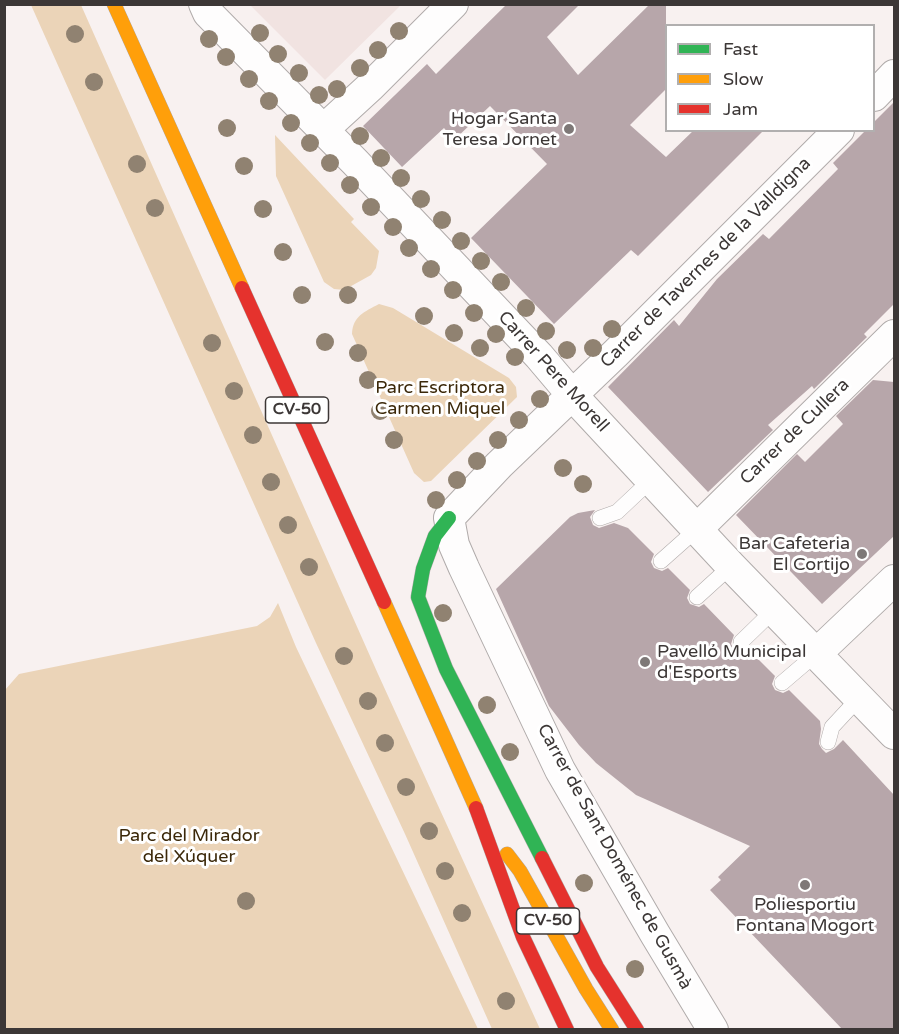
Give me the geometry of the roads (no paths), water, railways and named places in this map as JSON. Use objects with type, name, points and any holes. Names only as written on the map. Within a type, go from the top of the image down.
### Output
[{"type":"main road","name":"CV-50","points":[[114,4],[480,816],[523,937],[567,1029]]},
{"type":"main road","points":[[449,518],[435,536],[423,569],[418,597],[446,669],[597,967],[637,1029]]},
{"type":"main road","name":"CV-50","points":[[480,816],[520,871],[586,989],[612,1029]]},
{"type":"street","points":[[323,130],[371,86],[453,4]]},
{"type":"street","name":"Carrer Pere Morell","points":[[206,9],[522,338],[731,566],[894,734]]},
{"type":"street","points":[[875,94],[894,75]]},
{"type":"street","name":"Carrer de Tavernes de la Valldigna","points":[[449,518],[499,465],[616,353],[837,132]]},
{"type":"street","name":"Carrer de Cullera","points":[[697,528],[894,335]]},
{"type":"street","name":"Carrer de Sant Doménec de Gusmà","points":[[449,518],[454,544],[464,568],[560,770],[713,1029]]},
{"type":"street","points":[[816,654],[894,580]]},
{"type":"lane","points":[[600,518],[617,512],[651,480]]},
{"type":"lane","points":[[661,561],[697,528]]},
{"type":"lane","points":[[697,597],[731,566]]},
{"type":"lane","points":[[741,642],[774,610]]},
{"type":"lane","points":[[782,683],[816,654]]},
{"type":"lane","points":[[828,742],[832,727],[859,698]]},
{"type":"place","name":"Hogar Santa Teresa Jornet","points":[[569,129]]},
{"type":"place","name":"Bar Cafeteria El Cortijo","points":[[862,554]]},
{"type":"place","name":"Pavelló Municipal d'Esports","points":[[645,662]]},
{"type":"place","name":"Poliesportiu Fontana Mogort","points":[[805,885]]},
{"type":"park label","name":"Parc Escriptora Carmen Miquel","points":[[440,398]]},
{"type":"park label","name":"Parc del Mirador del Xúquer","points":[[189,846]]}]
